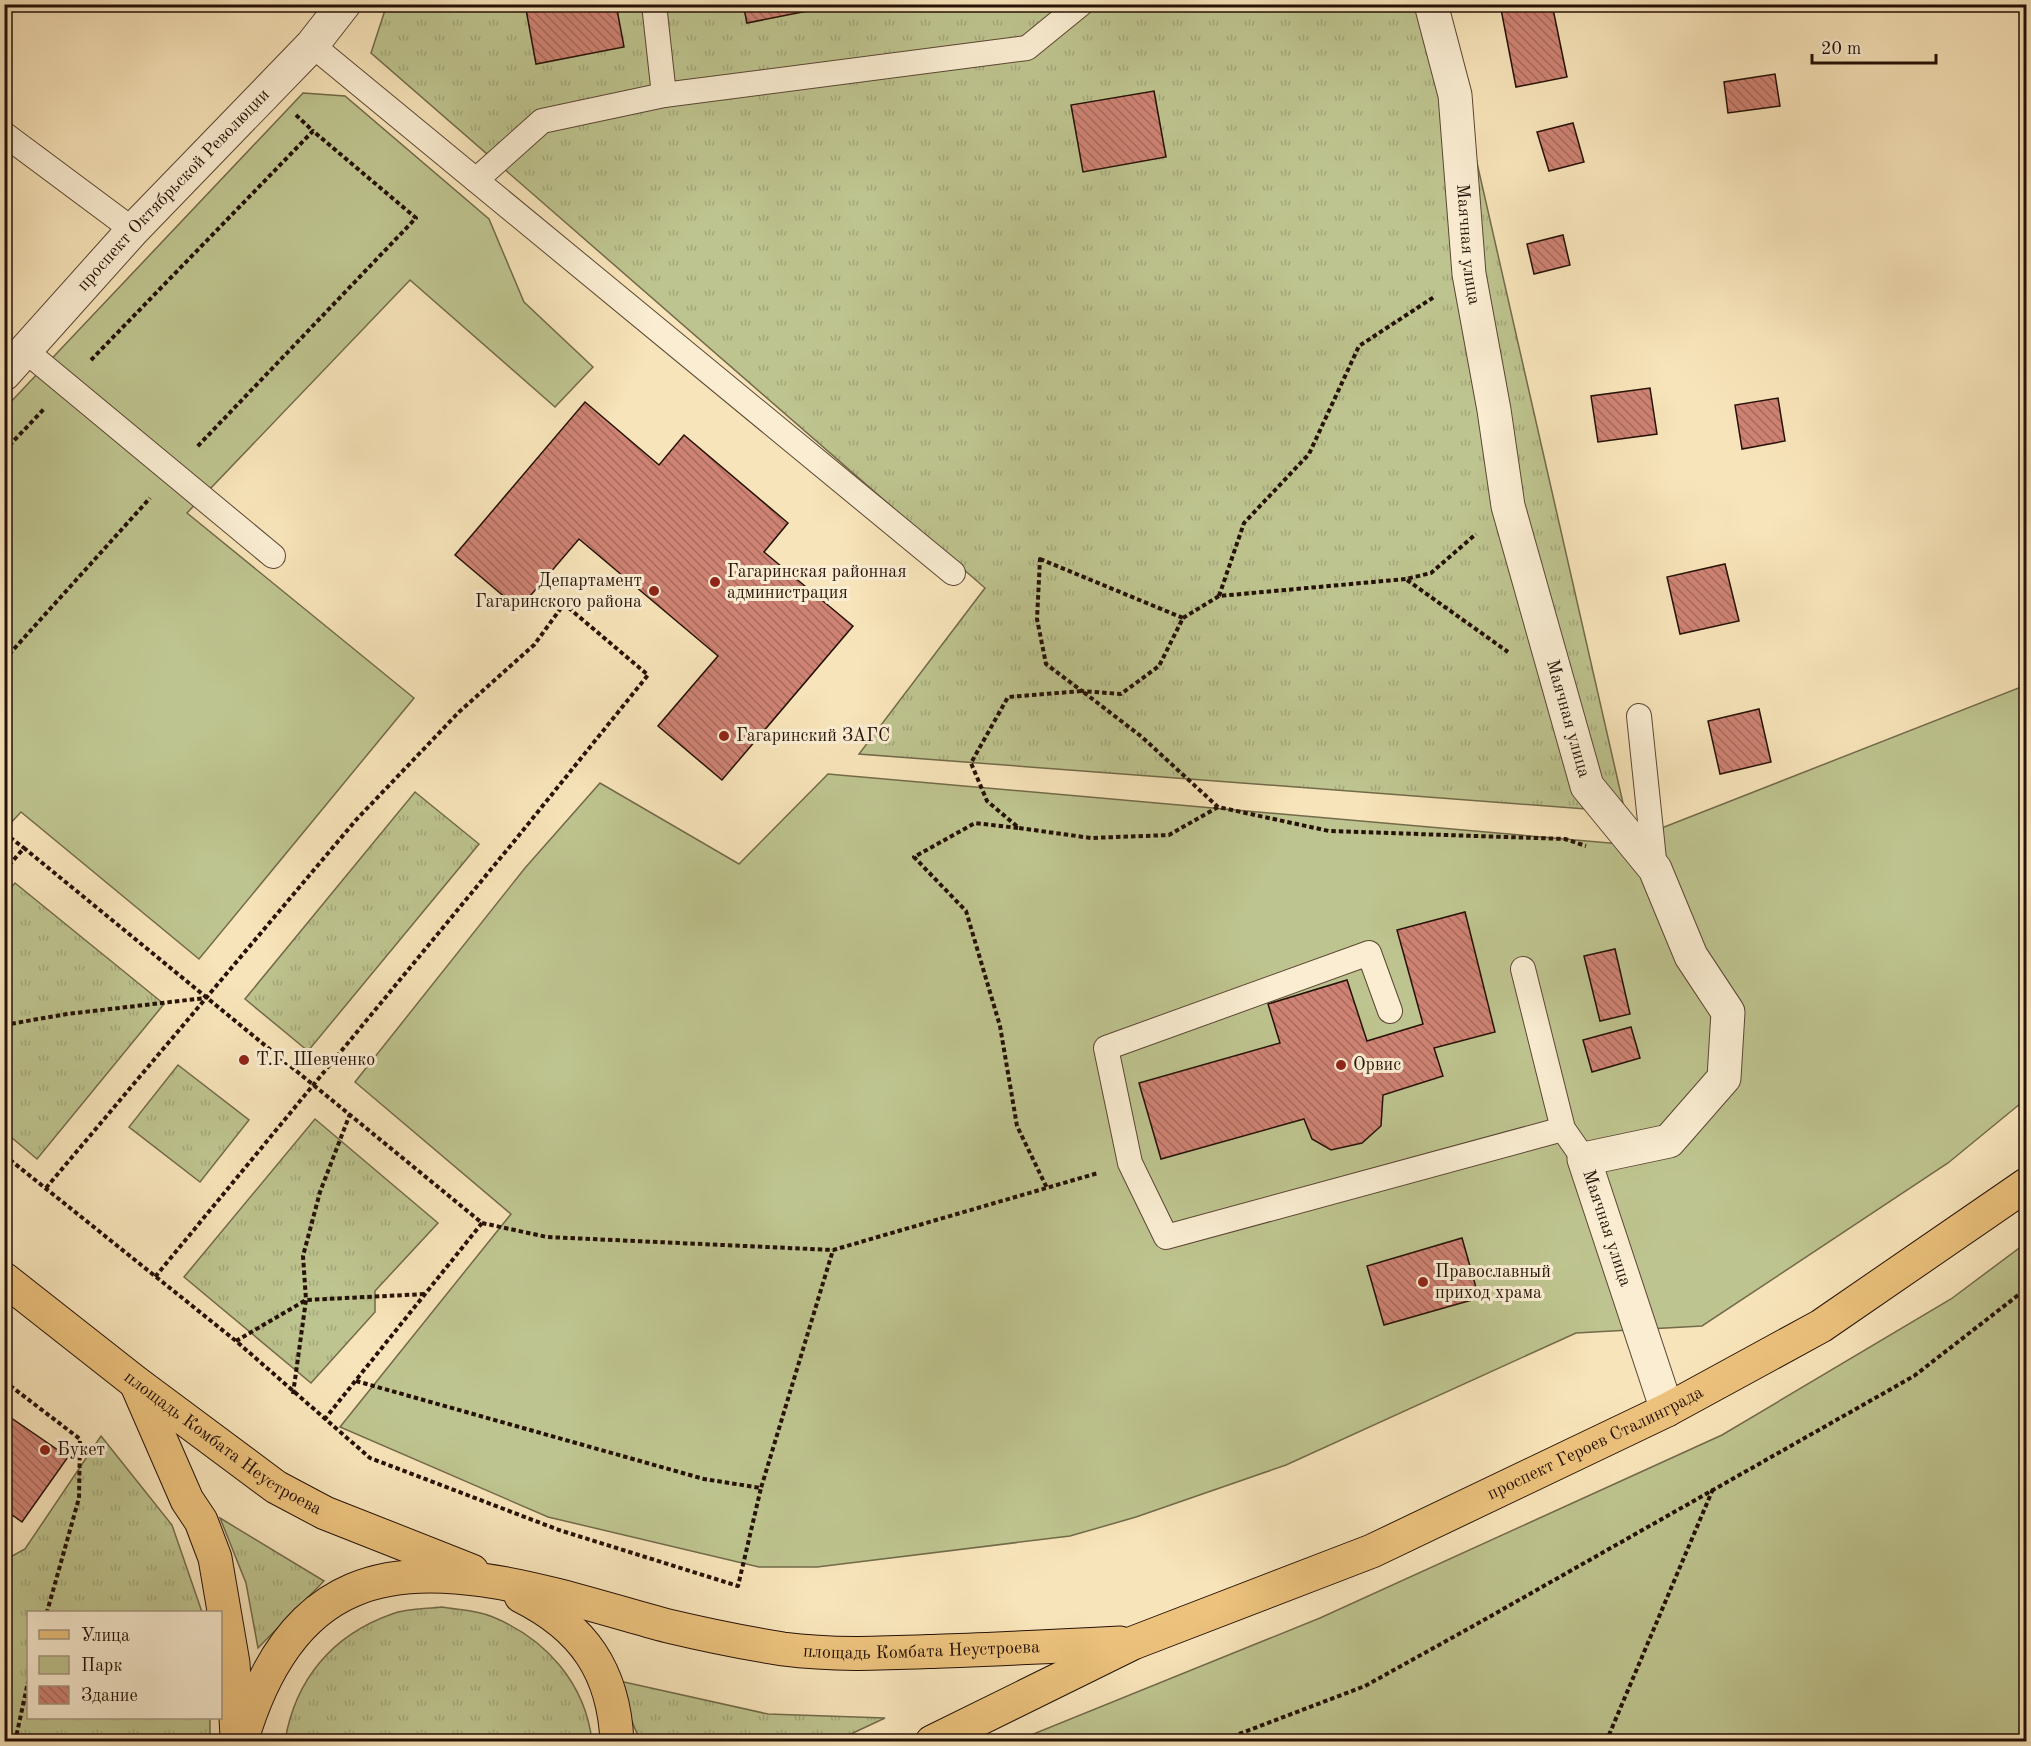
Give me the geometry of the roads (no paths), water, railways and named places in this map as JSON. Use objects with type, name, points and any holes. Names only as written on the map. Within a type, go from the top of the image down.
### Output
[{"type":"main road","name":"проспект Героев Сталинграда","points":[[1133,1643],[1372,1551],[1667,1410],[1821,1326],[2026,1185]]},
{"type":"main road","points":[[4,1279],[135,1382]]},
{"type":"main road","name":"площадь Комбата Неустроева","points":[[135,1382],[276,1487],[325,1513],[462,1566],[539,1605],[587,1645],[600,1667],[610,1698],[618,1742]]},
{"type":"main road","name":"площадь Комбата Неустроева","points":[[135,1382],[187,1500],[201,1521],[215,1558],[233,1663],[239,1742]]},
{"type":"main road","name":"площадь Комбата Неустроева","points":[[239,1742],[276,1656],[306,1622],[330,1603],[353,1590],[406,1578],[461,1579],[531,1589],[706,1635],[784,1649],[862,1654],[1133,1643]]},
{"type":"main road","points":[[932,1742],[1133,1643]]},
{"type":"street","name":"проспект Октябрьской Революции","points":[[16,363],[133,230],[312,45],[344,4]]},
{"type":"street","name":"Маячная улица","points":[[1431,4],[1455,95],[1468,274],[1494,410],[1508,506],[1587,786],[1655,869],[1691,956],[1728,1012],[1724,1078],[1669,1141],[1584,1159],[1667,1410]]},
{"type":"lane","points":[[654,4],[664,95]]},
{"type":"lane","points":[[476,180],[542,122],[664,95],[1027,48],[1081,4]]},
{"type":"lane","points":[[312,45],[953,573]]},
{"type":"lane","points":[[4,134],[133,230]]},
{"type":"lane","points":[[16,363],[67,385],[273,556]]},
{"type":"lane","points":[[1639,716],[1655,869]]},
{"type":"lane","points":[[1390,1011],[1369,953],[1106,1048],[1130,1163],[1166,1237],[1563,1129]]},
{"type":"lane","points":[[1523,969],[1563,1129],[1584,1159]]},
{"type":"place","name":"Гагаринская районная администрация","points":[[715,582]]},
{"type":"place","name":"Департамент Гагаринского района","points":[[654,591]]},
{"type":"place","name":"Гагаринский ЗАГС","points":[[724,736]]},
{"type":"place","name":"Т.Г. Шевченко","points":[[244,1060]]},
{"type":"place","name":"Орвис","points":[[1341,1065]]},
{"type":"place","name":"Православный приход храма","points":[[1423,1282]]},
{"type":"place","name":"Букет","points":[[45,1450]]}]
